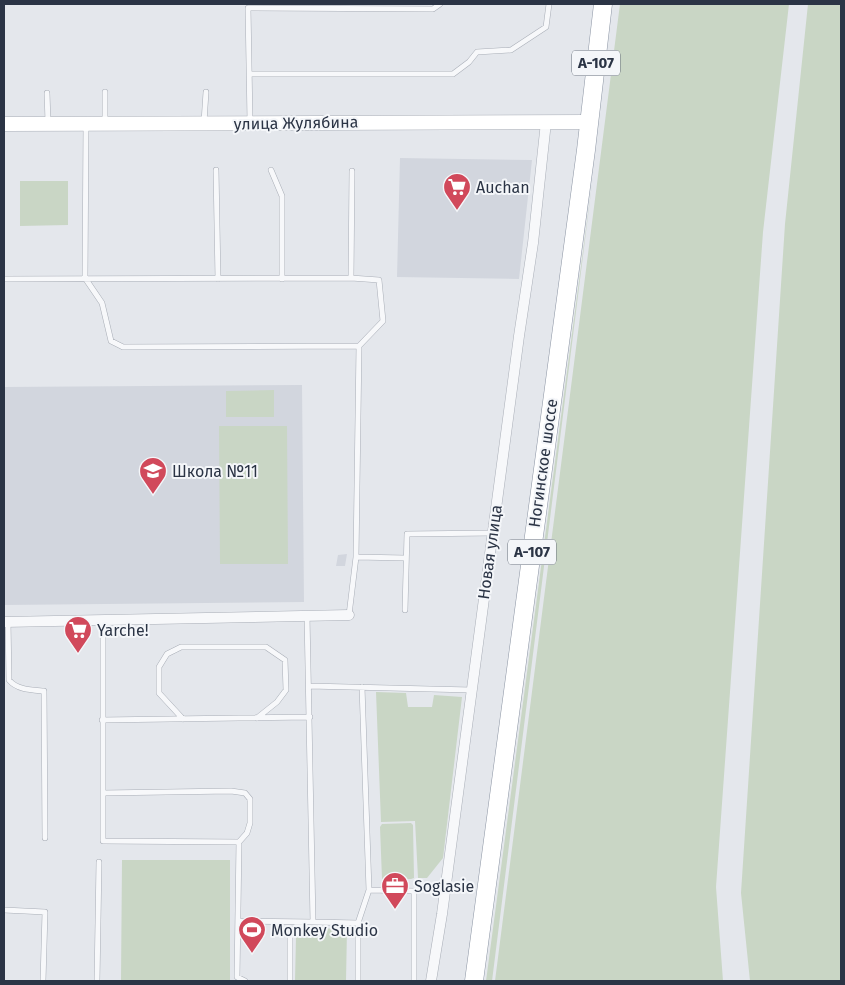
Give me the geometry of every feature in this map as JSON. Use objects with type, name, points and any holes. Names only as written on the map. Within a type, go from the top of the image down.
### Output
[{"type":"highway","name":"Ногинское шоссе","points":[[474,981],[589,122],[603,4]]},
{"type":"main road","name":"улица Жулябина","points":[[4,124],[589,122]]},
{"type":"street","name":"Новая улица","points":[[431,981],[442,914],[533,243],[546,122]]},
{"type":"street","points":[[6,622],[349,615]]},
{"type":"lane","points":[[250,124],[248,6],[434,9],[440,4]]},
{"type":"lane","points":[[250,74],[453,74],[469,62],[477,52],[511,50],[546,27],[549,4]]},
{"type":"lane","points":[[105,92],[105,124]]},
{"type":"lane","points":[[204,124],[206,92]]},
{"type":"lane","points":[[46,93],[48,125]]},
{"type":"lane","points":[[86,125],[86,278],[102,303],[108,336],[111,341],[123,347],[359,346]]},
{"type":"lane","points":[[216,170],[218,279]]},
{"type":"lane","points":[[271,170],[282,196],[282,279]]},
{"type":"lane","points":[[351,278],[352,171]]},
{"type":"lane","points":[[4,279],[351,278],[379,280],[383,321],[359,346],[356,557],[349,615]]},
{"type":"lane","points":[[404,610],[407,534],[493,533]]},
{"type":"lane","points":[[356,557],[405,558]]},
{"type":"lane","points":[[308,616],[313,922]]},
{"type":"lane","points":[[102,620],[103,841],[239,842]]},
{"type":"lane","points":[[6,622],[10,680],[13,685],[20,688],[44,691],[45,838]]},
{"type":"lane","points":[[183,719],[159,693],[159,667],[167,654],[181,647],[266,647],[285,660],[286,690],[277,702],[257,718]]},
{"type":"lane","points":[[309,686],[472,690]]},
{"type":"lane","points":[[358,981],[358,923],[369,890],[362,687]]},
{"type":"lane","points":[[102,720],[310,717]]},
{"type":"lane","points":[[103,793],[231,791],[245,793],[250,799],[248,833],[239,842],[237,976],[244,981]]},
{"type":"lane","points":[[97,981],[99,862]]},
{"type":"lane","points":[[369,890],[414,892],[414,981]]},
{"type":"lane","points":[[4,910],[45,912],[43,981]]},
{"type":"lane","points":[[238,921],[358,923]]},
{"type":"lane","points":[[290,981],[290,938],[292,931],[299,924],[313,922]]},
{"type":"shaded area","points":[[400,158],[532,160],[519,279],[397,277]]},
{"type":"shaded area","name":"Школа №11","points":[[302,385],[304,602],[4,605],[4,387]]},
{"type":"shaded area","points":[[347,554],[345,566],[336,566],[338,555]]},
{"type":"green space","points":[[620,4],[789,4],[763,232],[716,887],[723,981],[495,981]]},
{"type":"green space","points":[[808,4],[841,4],[841,981],[750,981],[741,893],[785,224]]},
{"type":"green space","points":[[593,176],[492,981],[486,981]]},
{"type":"green space","points":[[20,181],[68,181],[68,225],[20,226]]},
{"type":"green space","points":[[274,390],[274,417],[226,417],[226,391]]},
{"type":"green space","points":[[219,426],[287,426],[288,564],[220,564]]},
{"type":"green space","points":[[376,692],[406,693],[408,707],[432,707],[434,695],[462,697],[443,858],[427,878],[418,878],[415,821],[381,822]]},
{"type":"green space","points":[[411,823],[413,825],[414,878],[384,880],[382,879],[380,827],[382,824]]},
{"type":"green space","points":[[122,860],[230,860],[230,981],[121,980]]},
{"type":"green space","points":[[307,928],[347,929],[346,981],[295,981],[296,937]]},
{"type":"place","name":"Auchan","points":[[457,211]]},
{"type":"place","name":"Школа №11","points":[[153,495]]},
{"type":"place","name":"Yarche!","points":[[78,654]]},
{"type":"place","name":"Soglasie","points":[[395,910]]},
{"type":"place","name":"Monkey Studio","points":[[252,954]]}]
